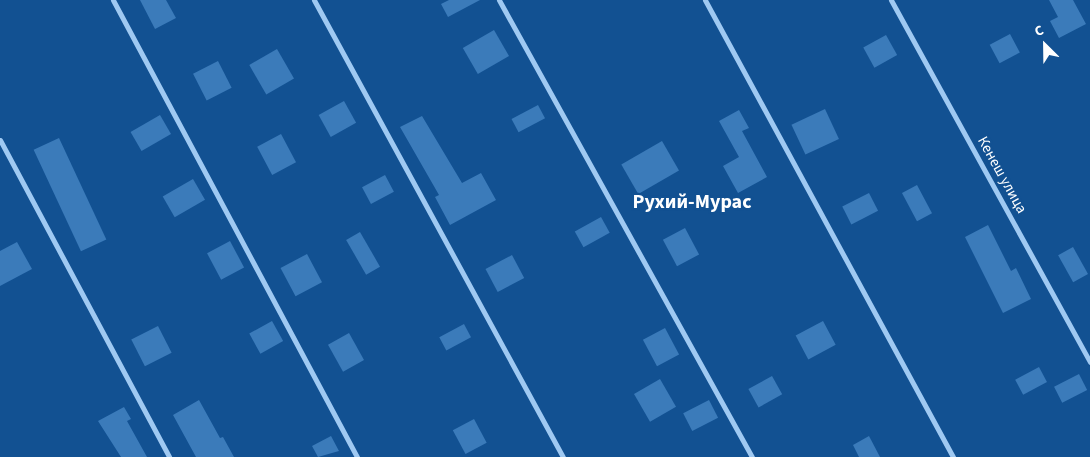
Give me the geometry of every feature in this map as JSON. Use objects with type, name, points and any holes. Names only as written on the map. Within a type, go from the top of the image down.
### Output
[{"type":"street","points":[[113,0],[357,457]]},
{"type":"street","points":[[314,0],[564,457]]},
{"type":"street","points":[[499,0],[752,457]]},
{"type":"street","points":[[705,0],[953,457]]},
{"type":"street","name":"Кенеш улица","points":[[891,0],[1090,362]]},
{"type":"street","points":[[0,140],[169,457]]},
{"type":"building","points":[[140,0],[166,0],[176,18],[155,29]]},
{"type":"building","points":[[449,0],[480,0],[448,17],[441,4]]},
{"type":"building","points":[[1049,0],[1073,0],[1086,24],[1059,38],[1050,21],[1058,17]]},
{"type":"building","points":[[494,30],[509,56],[478,74],[463,48]]},
{"type":"building","points":[[1010,34],[1020,53],[1000,63],[990,45]]},
{"type":"building","points":[[886,35],[897,55],[874,68],[863,48]]},
{"type":"building","points":[[277,49],[294,78],[266,94],[249,65]]},
{"type":"building","points":[[218,61],[232,88],[207,100],[193,74]]},
{"type":"building","points":[[344,101],[356,123],[331,137],[319,115]]},
{"type":"building","points":[[538,105],[545,118],[519,132],[512,119]]},
{"type":"building","points":[[825,109],[839,139],[805,155],[791,125]]},
{"type":"building","points":[[739,110],[749,128],[742,131],[767,177],[738,193],[723,166],[739,157],[719,121]]},
{"type":"building","points":[[160,115],[171,134],[142,151],[131,132]]},
{"type":"building","points":[[422,116],[462,183],[481,173],[496,200],[450,225],[435,197],[439,195],[400,127]]},
{"type":"building","points":[[281,134],[296,162],[272,175],[257,147]]},
{"type":"building","points":[[59,138],[106,240],[81,251],[34,150]]},
{"type":"building","points":[[662,141],[679,170],[638,194],[621,164]]},
{"type":"building","points":[[385,175],[394,192],[371,204],[362,187]]},
{"type":"building","points":[[193,179],[205,200],[175,217],[163,196]]},
{"type":"building","points":[[917,185],[932,213],[917,221],[902,193]]},
{"type":"building","points":[[869,193],[878,211],[851,224],[842,207]]},
{"type":"building","points":[[601,217],[610,233],[583,247],[575,232]]},
{"type":"building","points":[[988,225],[1011,271],[1016,268],[1031,299],[1003,313],[965,237]]},
{"type":"building","points":[[685,228],[699,254],[677,266],[663,240]]},
{"type":"building","points":[[360,232],[380,267],[366,275],[346,240]]},
{"type":"building","points":[[230,241],[244,267],[221,280],[207,253]]},
{"type":"building","points":[[17,242],[32,269],[0,286],[0,251]]},
{"type":"building","points":[[1073,247],[1088,274],[1073,282],[1058,255]]},
{"type":"building","points":[[307,254],[322,282],[296,296],[281,268]]},
{"type":"building","points":[[512,255],[524,278],[498,292],[486,269]]},
{"type":"building","points":[[272,321],[283,341],[260,354],[249,334]]},
{"type":"building","points":[[823,321],[836,345],[808,359],[796,336]]},
{"type":"building","points":[[464,324],[471,337],[446,350],[439,337]]},
{"type":"building","points":[[158,326],[172,353],[145,366],[131,340]]},
{"type":"building","points":[[665,328],[679,354],[657,366],[643,340]]},
{"type":"building","points":[[349,333],[364,360],[343,372],[328,345]]},
{"type":"building","points":[[1039,367],[1047,382],[1023,395],[1015,380]]},
{"type":"building","points":[[1079,374],[1087,390],[1062,403],[1054,387]]},
{"type":"building","points":[[772,376],[782,394],[759,407],[748,389]]},
{"type":"building","points":[[660,379],[676,407],[650,422],[634,394]]},
{"type":"building","points":[[199,400],[220,438],[223,437],[234,457],[196,457],[173,415]]},
{"type":"building","points":[[709,400],[718,418],[692,431],[683,413]]},
{"type":"building","points":[[124,407],[131,419],[127,421],[147,457],[121,457],[98,421]]},
{"type":"building","points":[[474,419],[487,443],[465,454],[453,430]]},
{"type":"building","points":[[331,436],[339,451],[318,457],[312,446]]},
{"type":"building","points":[[869,436],[880,457],[859,457],[853,445]]},
{"type":"district","name":"Рухий-Мурас","points":[[692,202]]}]
